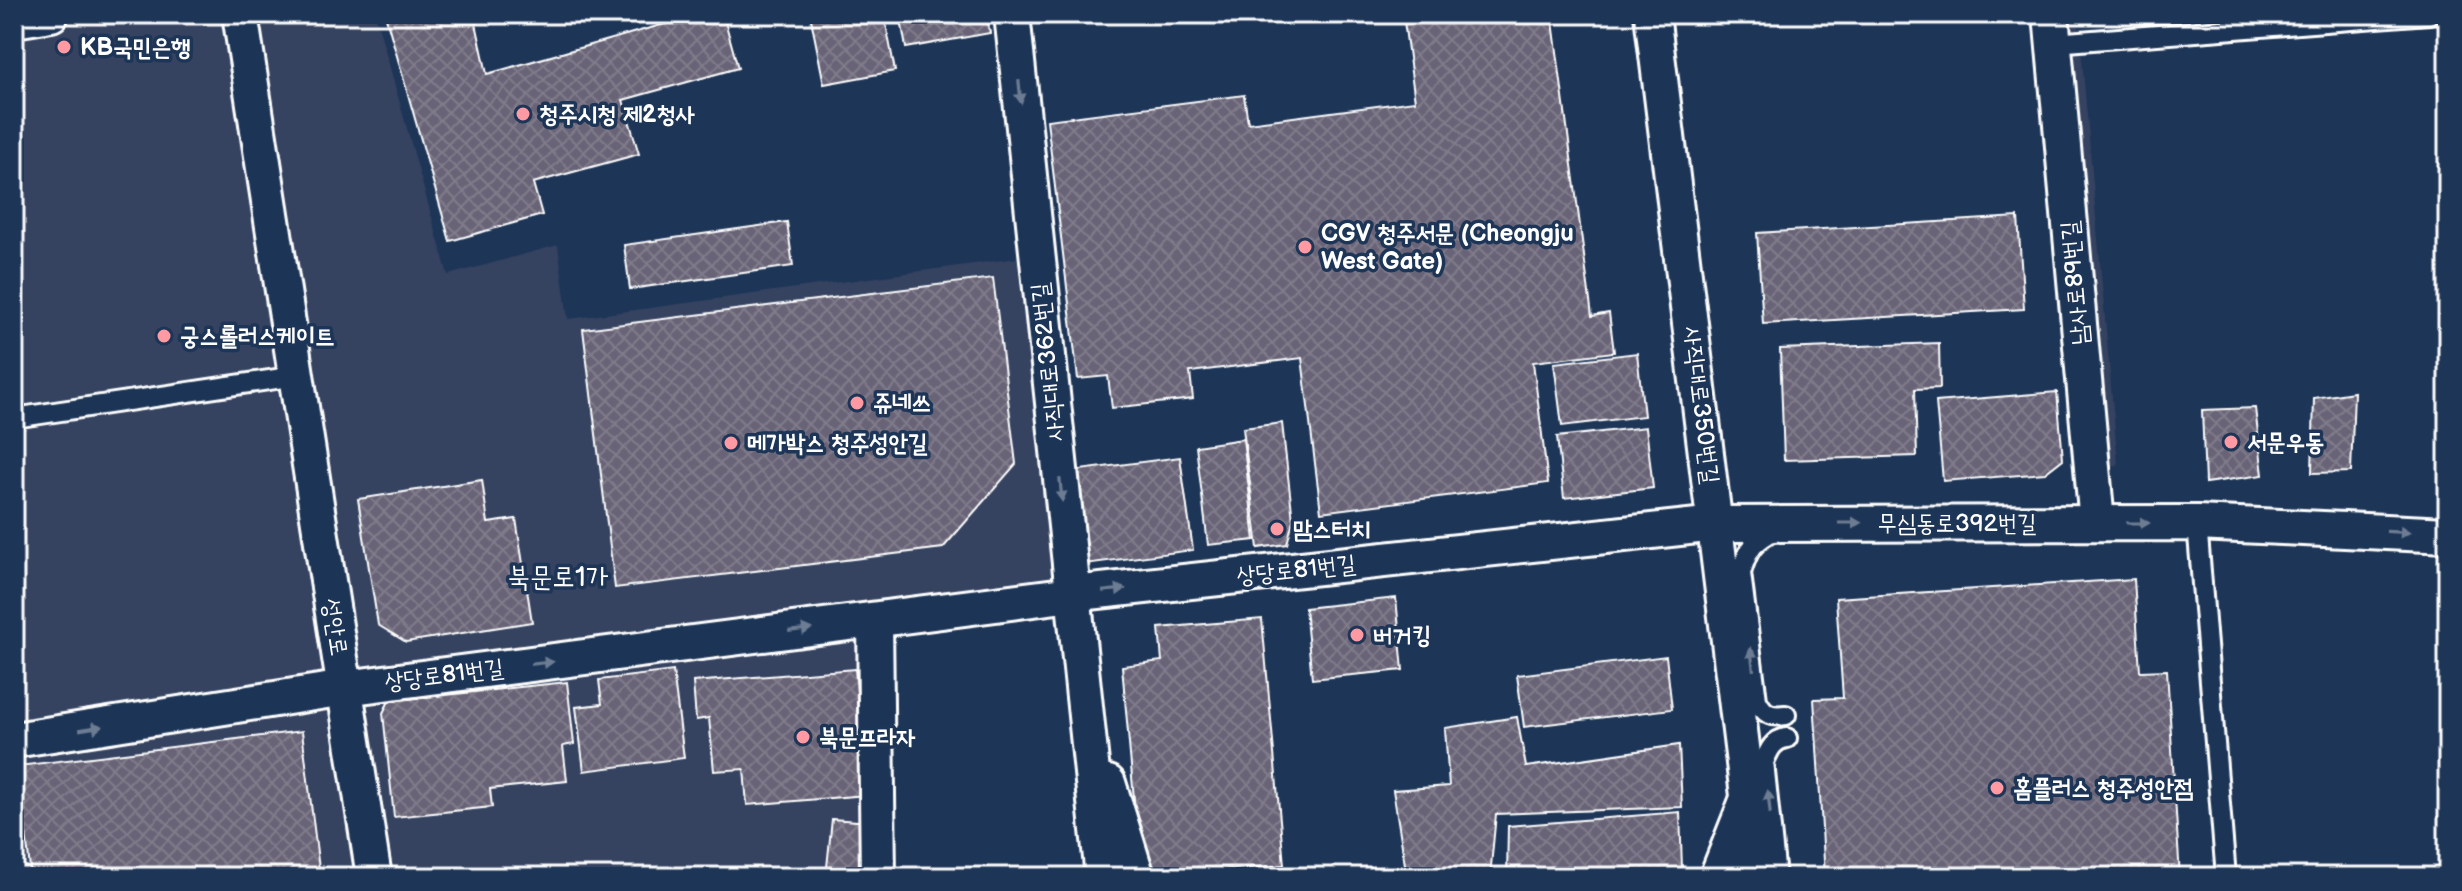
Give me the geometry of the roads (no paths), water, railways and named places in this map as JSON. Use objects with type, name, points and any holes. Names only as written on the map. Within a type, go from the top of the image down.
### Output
[{"type":"street","points":[[14,20],[51,14]]},
{"type":"street","name":"성안로","points":[[240,14],[374,877]]},
{"type":"street","name":"사직대로362번길","points":[[1012,14],[1103,877]]},
{"type":"street","name":"사직대로350번길","points":[[1652,14],[1758,877]]},
{"type":"street","name":"남사로89번길","points":[[2052,28],[2097,523]]},
{"type":"street","name":"무심동로392번길","points":[[1716,524],[2197,523],[2448,535]]},
{"type":"street","name":"상당로81번길","points":[[14,740],[345,688],[1072,594],[1716,524]]},
{"type":"street","points":[[875,620],[878,877]]},
{"type":"street","name":"사직대로362번길","points":[[1085,710],[1137,877]]},
{"type":"street","name":"사직대로350번길","points":[[1717,877],[1748,797]]},
{"type":"lane","name":"남사로89번길","points":[[2052,28],[2240,22],[2264,27],[2429,14]]},
{"type":"lane","points":[[14,418],[296,376]]},
{"type":"lane","points":[[1786,715],[1772,717],[1762,710],[1757,700],[1741,573],[1746,553],[1759,538],[1788,523]]},
{"type":"lane","points":[[2197,523],[2226,877]]},
{"type":"lane","points":[[1776,877],[1764,762],[1771,747],[1779,739],[1787,738]]},
{"type":"place","name":"KB국민은행","points":[[64,47]]},
{"type":"place","name":"청주시청 제2청사","points":[[523,114]]},
{"type":"place","name":"CGV 청주서문 (Cheongju West Gate)","points":[[1305,247]]},
{"type":"place","name":"궁스롤러스케이트","points":[[164,336]]},
{"type":"place","name":"쥬네쓰","points":[[857,403]]},
{"type":"place","name":"서문우동","points":[[2231,442]]},
{"type":"place","name":"메가박스 청주성안길","points":[[731,443]]},
{"type":"place","name":"맘스터치","points":[[1277,529]]},
{"type":"place","name":"버거킹","points":[[1357,635]]},
{"type":"place","name":"북문프라자","points":[[803,737]]},
{"type":"place","name":"홈플러스 청주성안점","points":[[1997,788]]},
{"type":"district","name":"북문로1가","points":[[558,577]]}]
